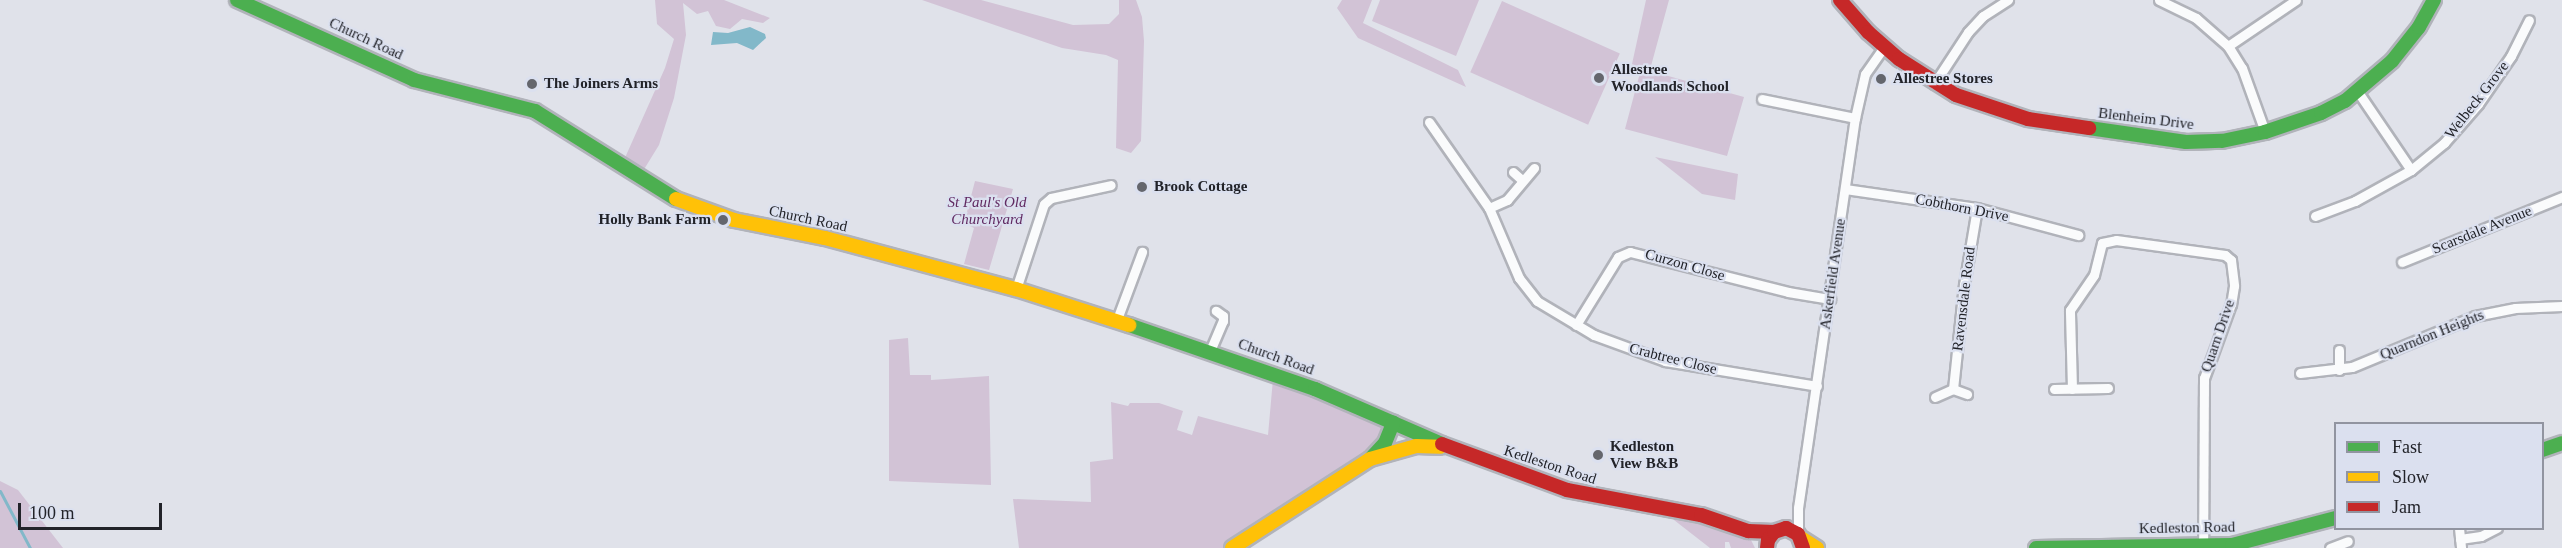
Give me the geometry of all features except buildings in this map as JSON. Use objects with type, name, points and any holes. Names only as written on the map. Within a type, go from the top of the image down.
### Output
[{"type":"street","name":"Church Road","points":[[237,0],[414,80],[535,111],[664,194],[689,206],[735,220],[825,238],[1016,289],[1210,351],[1315,389],[1398,425]]},
{"type":"street","name":"Blenheim Drive","points":[[1840,0],[1884,47],[1934,84],[1956,95],[2006,114],[2082,128],[2186,142],[2222,141],[2265,132],[2321,113],[2358,92],[2406,45],[2434,0]]},
{"type":"street","points":[[1934,84],[1968,32],[1983,16],[2008,0]]},
{"type":"street","points":[[2159,0],[2196,18],[2228,46],[2242,68],[2265,132]]},
{"type":"street","points":[[2228,46],[2296,0]]},
{"type":"street","name":"Welbeck Grove","points":[[2315,216],[2366,195],[2411,170],[2444,143],[2478,104],[2511,56],[2529,20]]},
{"type":"street","name":"Askerfield Avenue","points":[[1801,540],[1798,508],[1855,118],[1865,74],[1884,47]]},
{"type":"street","points":[[2358,92],[2411,170]]},
{"type":"street","points":[[1769,97],[1855,118]]},
{"type":"street","name":"Crabtree Close","points":[[1429,122],[1489,208],[1524,287],[1537,301],[1576,325],[1615,344],[1665,361],[1817,386]]},
{"type":"street","points":[[1448,150],[1458,143]]},
{"type":"street","points":[[1489,208],[1507,200],[1534,168]]},
{"type":"street","points":[[1513,172],[1522,180]]},
{"type":"street","points":[[1016,289],[1044,204],[1051,198],[1111,185]]},
{"type":"street","name":"Cobthorn Drive","points":[[1845,189],[1977,208],[2078,235]]},
{"type":"street","name":"Scarsdale Avenue","points":[[2402,262],[2562,198]]},
{"type":"street","name":"Ravensdale Road","points":[[1953,389],[1964,285],[1977,208]]},
{"type":"street","name":"Quarn Drive","points":[[2072,389],[2070,310],[2094,275],[2102,243],[2116,240],[2225,255],[2233,263],[2234,286],[2231,304],[2204,378],[2203,546]]},
{"type":"street","points":[[1116,322],[1142,252]]},
{"type":"street","name":"Curzon Close","points":[[1576,325],[1618,257],[1630,252],[1779,290],[1830,299]]},
{"type":"street","name":"Quarndon Heights","points":[[2300,373],[2339,370],[2368,361],[2475,316],[2515,308],[2562,306]]},
{"type":"street","points":[[1210,351],[1223,321],[1223,316],[1216,311]]},
{"type":"street","points":[[2339,350],[2339,370]]},
{"type":"street","points":[[2054,389],[2108,388]]},
{"type":"street","points":[[1935,397],[1953,389],[1967,394]]},
{"type":"street","points":[[1392,452],[1398,425]]},
{"type":"street","name":"Kedleston Road","points":[[1232,548],[1370,459],[1398,425],[1448,447],[1567,490],[1701,515],[1748,531],[1791,529],[1801,540]]},
{"type":"street","points":[[2544,449],[2562,443]]},
{"type":"street","name":"Kedleston Road","points":[[1370,459],[1425,446],[1448,447]]},
{"type":"street","name":"Askerfield Avenue","points":[[1778,530],[1798,508]]},
{"type":"street","name":"Kedleston Road","points":[[2036,548],[2203,546],[2245,543],[2334,519]]},
{"type":"street","points":[[1766,548],[1768,540],[1778,530]]},
{"type":"street","points":[[2461,543],[2493,530]]},
{"type":"street","name":"Kedleston Road","points":[[1748,531],[1766,548]]},
{"type":"street","points":[[1801,540],[1817,548]]},
{"type":"street","points":[[2330,548],[2348,541]]},
{"type":"green space","points":[[655,0],[724,0],[770,18],[763,23],[742,19],[730,29],[716,26],[708,11],[697,14],[683,3],[686,35],[674,98],[659,145],[643,171],[624,160],[665,68],[674,39],[657,24]]},
{"type":"green space","points":[[922,0],[981,0],[1073,25],[1109,24],[1119,14],[1119,0],[1136,0],[1142,17],[1144,41],[1141,141],[1131,153],[1116,148],[1118,60],[1106,55],[1062,48]]},
{"type":"green space","points":[[1342,0],[1372,0],[1363,23],[1458,70],[1466,87],[1358,38],[1337,8]]},
{"type":"green space","points":[[1380,0],[1479,0],[1456,56],[1372,21]]},
{"type":"green space","points":[[1646,0],[1669,0],[1651,66],[1643,69],[1744,97],[1727,156],[1625,129],[1641,69],[1632,64]]},
{"type":"green space","points":[[1502,1],[1620,53],[1588,125],[1470,72]]},
{"type":"green space","points":[[1655,157],[1738,174],[1735,200],[1702,194]]},
{"type":"green space","name":"St Paul's Old Churchyard","points":[[975,181],[1013,189],[989,270],[964,264],[974,228],[964,223]]},
{"type":"green space","points":[[908,338],[910,375],[931,375],[931,380],[989,376],[991,485],[889,481],[889,340]]},
{"type":"green space","points":[[1273,379],[1380,424],[1384,430],[1383,438],[1370,454],[1225,548],[1019,548],[1013,499],[1091,502],[1090,462],[1113,459],[1111,402],[1128,406],[1130,403],[1159,403],[1183,411],[1177,430],[1192,435],[1198,416],[1268,435]]},
{"type":"green space","points":[[0,481],[18,490],[63,548],[0,548]]},
{"type":"green space","points":[[1674,514],[1716,524],[1720,530],[1751,540],[1755,548],[1731,548],[1729,542],[1725,542],[1725,548],[1710,548],[1674,520]]},
{"type":"water","points":[[750,27],[765,34],[766,38],[753,50],[737,43],[711,45],[713,32],[728,33]]},
{"type":"waterway","points":[[0,491],[30,548]]},
{"type":"traffic: fast","points":[[237,0],[414,80],[535,111],[676,199]]},
{"type":"traffic: fast","points":[[2089,128],[2186,142],[2222,141],[2265,132],[2321,113],[2345,101],[2392,61],[2419,27],[2434,0]]},
{"type":"traffic: fast","points":[[1129,325],[1315,389],[1442,444]]},
{"type":"traffic: fast","points":[[1372,457],[1385,443],[1393,423]]},
{"type":"traffic: fast","points":[[2544,449],[2562,443]]},
{"type":"traffic: fast","points":[[2036,548],[2232,545],[2334,519]]},
{"type":"traffic: slow","points":[[676,199],[734,220],[825,238],[1016,289],[1129,325]]},
{"type":"traffic: slow","points":[[1232,548],[1370,459],[1416,446],[1440,447]]},
{"type":"traffic: slow","points":[[1801,538],[1817,548]]},
{"type":"traffic: jam","points":[[1840,0],[1868,32],[1899,59],[1956,95],[2028,119],[2089,128]]},
{"type":"traffic: jam","points":[[1442,444],[1567,490],[1701,515],[1748,531],[1774,532]]},
{"type":"traffic: jam","points":[[1767,548],[1768,540],[1774,532],[1786,528],[1798,534],[1803,548]]},
{"type":"place","name":"Allestree Woodlands School","points":[[1599,78]]},
{"type":"place","name":"Allestree Stores","points":[[1881,79]]},
{"type":"place","name":"The Joiners Arms","points":[[532,84]]},
{"type":"place","name":"Brook Cottage","points":[[1142,187]]},
{"type":"place","name":"Holly Bank Farm","points":[[723,220]]},
{"type":"place","name":"Kedleston View B&B","points":[[1598,455]]}]
